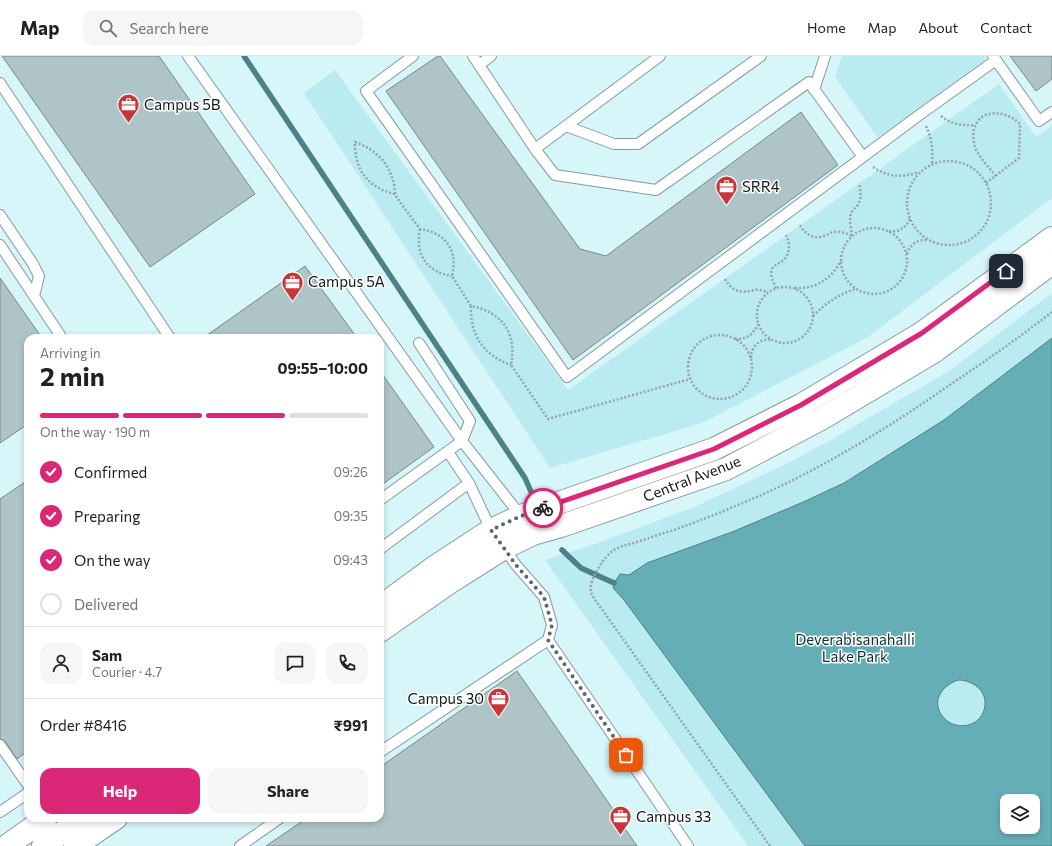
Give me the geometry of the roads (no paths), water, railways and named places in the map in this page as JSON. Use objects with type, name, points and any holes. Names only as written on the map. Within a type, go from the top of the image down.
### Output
[{"type":"street","name":"Central Avenue","points":[[384,604],[436,566],[491,530],[521,516],[714,449],[801,405],[922,333],[1052,238]]},
{"type":"street","name":"Central Avenue","points":[[384,628],[449,583],[504,548],[532,534],[561,526],[726,469],[821,419],[935,351],[1052,263]]},
{"type":"street","points":[[8,845],[40,822]]},
{"type":"street","points":[[43,846],[84,839],[110,822]]},
{"type":"lane","points":[[188,56],[462,441],[521,516]]},
{"type":"lane","points":[[413,56],[366,90],[567,377],[932,106],[994,58],[1039,121],[1052,112]]},
{"type":"lane","points":[[472,56],[479,64],[535,149],[555,175],[656,190],[809,82],[863,157]]},
{"type":"lane","points":[[479,64],[490,56]]},
{"type":"lane","points":[[535,149],[660,56]]},
{"type":"lane","points":[[566,126],[614,144],[638,144],[761,56]]},
{"type":"lane","points":[[814,90],[825,56]]},
{"type":"lane","points":[[0,83],[167,334]]},
{"type":"lane","points":[[0,215],[33,264],[39,276],[34,296]]},
{"type":"lane","points":[[0,245],[59,334]]},
{"type":"lane","points":[[384,497],[462,441],[470,421],[418,343]]},
{"type":"lane","points":[[384,749],[548,640],[552,625],[544,597],[516,565],[491,530],[469,483],[448,452]]},
{"type":"lane","points":[[384,546],[469,483]]},
{"type":"lane","points":[[548,640],[688,846]]},
{"type":"lane","points":[[0,745],[24,779]]},
{"type":"lane","points":[[0,812],[24,796]]},
{"type":"lane","points":[[240,846],[274,822]]},
{"type":"waterway","points":[[244,56],[525,478],[532,494]]},
{"type":"waterway","points":[[562,550],[581,568],[614,583]]},
{"type":"place","name":"Campus 5B","points":[[129,124]]},
{"type":"place","name":"SRR4","points":[[727,206]]},
{"type":"place","name":"Campus 5A","points":[[292,302]]},
{"type":"place","name":"Campus 30","points":[[499,718]]},
{"type":"place","name":"Campus 33","points":[[620,836]]},
{"type":"park label","name":"Deverabisanahalli Lake Park","points":[[855,648]]}]
